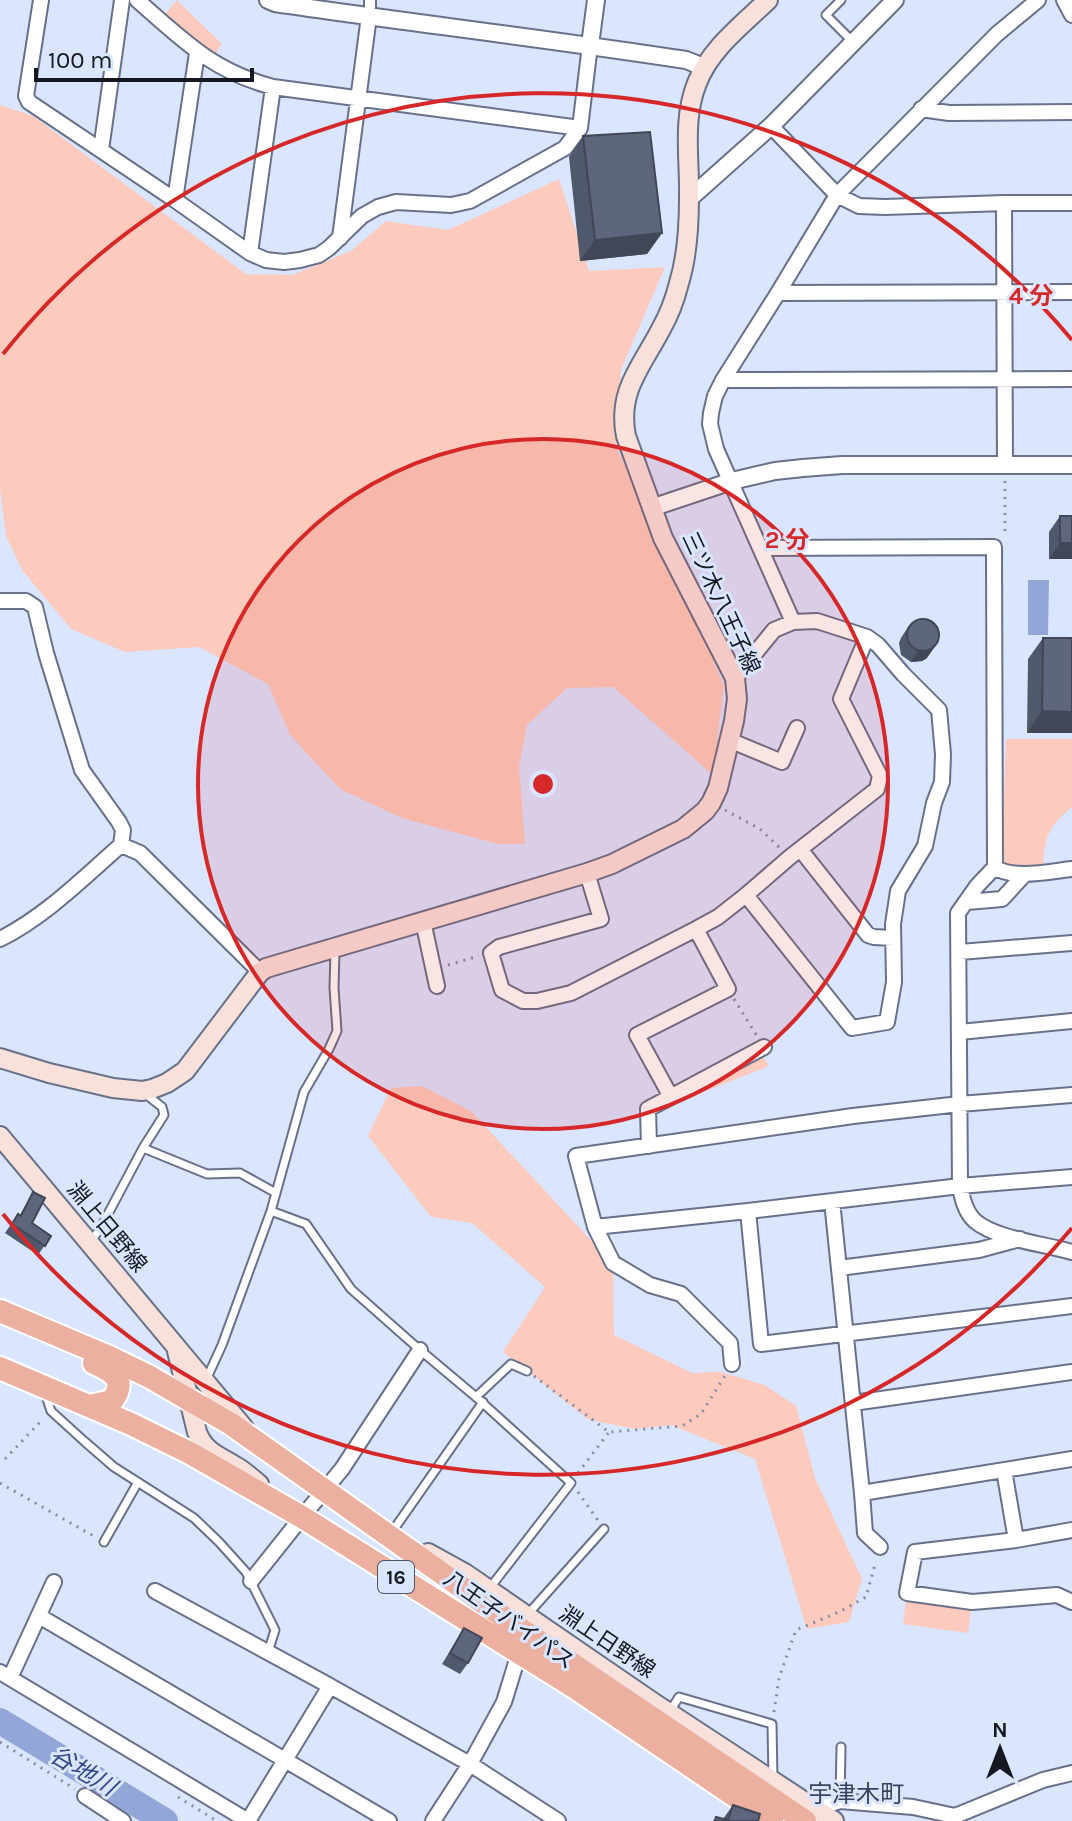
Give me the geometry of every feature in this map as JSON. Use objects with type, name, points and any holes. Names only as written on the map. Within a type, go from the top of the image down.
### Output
[{"type":"highway","name":"八王子バイパス","points":[[7,1314],[150,1377],[253,1438],[519,1628],[773,1801]]},
{"type":"highway","points":[[7,1314],[52,1345],[114,1374],[118,1392],[112,1401],[90,1406]]},
{"type":"highway","name":"八王子バイパス","points":[[0,1368],[190,1453],[302,1517],[574,1687],[773,1801],[810,1817]]},
{"type":"main road","name":"三ツ木八王子線","points":[[711,803],[718,788],[737,699],[735,678],[679,571],[651,508],[626,436],[625,403],[634,373],[661,329],[679,285],[686,249],[690,104],[702,71],[723,43],[768,0]]},
{"type":"main road","points":[[0,1058],[113,1088],[142,1091],[167,1083],[185,1071],[266,968],[612,864],[673,834],[699,817],[711,803]]},
{"type":"main road","name":"淵上日野線","points":[[0,1136],[253,1438]]},
{"type":"main road","points":[[150,1377],[170,1370],[176,1358],[176,1348]]},
{"type":"main road","name":"淵上日野線","points":[[176,1348],[197,1432],[205,1447],[240,1469],[302,1517]]},
{"type":"main road","name":"淵上日野線","points":[[349,1508],[466,1574],[669,1713],[773,1801]]},
{"type":"main road","points":[[810,1817],[834,1821]]},
{"type":"street","points":[[41,0],[26,96],[29,102],[250,253],[266,260],[284,262],[319,255],[362,216],[378,207],[396,202],[451,205],[478,198],[565,148],[580,128],[596,0]]},
{"type":"street","points":[[101,150],[122,0]]},
{"type":"street","points":[[137,0],[197,53],[248,81],[273,87],[580,128]]},
{"type":"street","points":[[268,0],[370,8],[686,60],[702,71]]},
{"type":"street","points":[[793,622],[716,449],[710,424],[712,405],[723,380],[837,195],[1004,28],[1038,0]]},
{"type":"street","points":[[1064,0],[1072,15]]},
{"type":"street","points":[[689,199],[771,126],[854,42],[884,4]]},
{"type":"street","points":[[340,238],[370,8]]},
{"type":"street","points":[[175,200],[197,53]]},
{"type":"street","points":[[250,253],[273,87]]},
{"type":"street","points":[[921,109],[949,113],[1072,112]]},
{"type":"street","points":[[771,126],[837,195],[852,204],[865,207],[1072,203]]},
{"type":"street","points":[[1004,203],[1005,465]]},
{"type":"street","points":[[778,293],[1072,292]]},
{"type":"street","points":[[723,380],[1072,379]]},
{"type":"street","points":[[651,508],[732,481],[775,471],[842,465],[1072,465]]},
{"type":"street","points":[[760,548],[994,547],[995,867],[958,913],[960,1186],[962,1199],[975,1221],[1020,1239],[1071,1251]]},
{"type":"street","points":[[0,601],[21,600],[35,607],[82,770],[123,830],[121,845],[48,908],[0,939]]},
{"type":"street","points":[[735,678],[774,630],[793,622],[817,621],[867,637],[939,710],[943,754],[942,782],[925,846],[898,891],[893,924],[894,982],[887,1022],[852,1028],[746,895]]},
{"type":"street","points":[[587,873],[601,919],[499,947],[491,953],[502,990],[523,1001],[571,993],[696,929],[718,917],[877,789],[880,776],[841,699],[867,637]]},
{"type":"street","points":[[729,740],[782,762],[797,728]]},
{"type":"street","points":[[121,845],[140,853],[260,972]]},
{"type":"street","points":[[795,853],[868,935],[893,938]]},
{"type":"street","points":[[995,867],[1002,873],[1025,874],[1072,869]]},
{"type":"street","points":[[967,902],[1002,899],[1025,874]]},
{"type":"street","points":[[423,921],[437,986]]},
{"type":"street","points":[[671,1097],[637,1035],[728,989],[696,929]]},
{"type":"street","points":[[960,952],[1072,943]]},
{"type":"street","points":[[960,1032],[1072,1021]]},
{"type":"street","points":[[649,1146],[648,1109],[764,1047]]},
{"type":"street","points":[[732,1364],[730,1343],[681,1294],[650,1285],[613,1263],[595,1227],[576,1156],[853,1116],[1072,1095]]},
{"type":"street","points":[[595,1227],[960,1186],[1072,1177]]},
{"type":"street","points":[[832,1201],[865,1533],[880,1547]]},
{"type":"street","points":[[748,1211],[761,1344],[1072,1306]]},
{"type":"street","points":[[839,1268],[979,1250],[1020,1239]]},
{"type":"street","points":[[251,1581],[342,1469],[420,1350]]},
{"type":"street","points":[[853,1403],[1072,1372]]},
{"type":"street","points":[[862,1493],[1072,1459]]},
{"type":"street","points":[[1004,1470],[1016,1540]]},
{"type":"street","points":[[1072,1530],[915,1552],[907,1593],[972,1602],[1057,1595],[1072,1602]]},
{"type":"street","points":[[54,1582],[39,1616],[5,1675],[248,1821],[330,1686]]},
{"type":"street","points":[[155,1591],[470,1764],[558,1821]]},
{"type":"street","points":[[39,1616],[389,1821]]},
{"type":"street","points":[[433,1821],[470,1764],[504,1702],[519,1653]]},
{"type":"street","points":[[810,1817],[840,1801],[913,1807],[937,1816],[955,1816],[1043,1780],[1072,1773]]},
{"type":"street","points":[[85,1796],[123,1821]]},
{"type":"lane","points":[[841,0],[826,15],[854,42]]},
{"type":"lane","points":[[206,1380],[271,1211],[304,1092],[337,1031],[335,949]]},
{"type":"lane","points":[[89,1243],[100,1229],[164,1115],[165,1111],[142,1091]]},
{"type":"lane","points":[[143,1148],[207,1174],[240,1173],[276,1193]]},
{"type":"lane","points":[[271,1211],[306,1224],[351,1289],[571,1483],[488,1589]]},
{"type":"lane","points":[[392,1532],[480,1400],[511,1364],[527,1371]]},
{"type":"lane","points":[[48,1388],[47,1399],[51,1411],[114,1467],[194,1518],[246,1572],[275,1630],[268,1652]]},
{"type":"lane","points":[[104,1542],[138,1482]]},
{"type":"lane","points":[[526,1615],[604,1529]]},
{"type":"lane","points":[[669,1713],[679,1697],[772,1724],[773,1801]]},
{"type":"lane","points":[[840,1801],[841,1747]]},
{"type":"path","points":[[711,803],[760,829],[795,853]]},
{"type":"path","points":[[434,969],[491,953]]},
{"type":"path","points":[[728,989],[764,1047]]},
{"type":"path","points":[[527,1371],[609,1432],[682,1426],[701,1414],[732,1364]]},
{"type":"path","points":[[5,1459],[51,1411]]},
{"type":"path","points":[[604,1529],[571,1483],[609,1432]]},
{"type":"path","points":[[0,1483],[104,1542]]},
{"type":"path","points":[[772,1724],[779,1678],[796,1630],[866,1597],[880,1547]]},
{"type":"path","points":[[0,1742],[85,1796]]},
{"type":"shaded area","points":[[177,0],[222,44],[214,56],[165,14]]},
{"type":"shaded area","points":[[0,105],[33,116],[246,274],[292,275],[351,251],[386,221],[448,230],[559,179],[589,271],[665,267],[621,370],[618,451],[724,685],[713,775],[613,687],[567,688],[527,725],[519,766],[525,844],[498,844],[402,818],[340,789],[290,735],[268,684],[199,647],[125,652],[71,629],[22,570],[6,536],[0,489]]},
{"type":"shaded area","points":[[1006,739],[1072,739],[1072,807],[1049,833],[1043,868],[1006,867],[1002,862]]},
{"type":"shaded area","points":[[759,1050],[769,1066],[696,1095],[690,1087]]},
{"type":"shaded area","points":[[422,1086],[471,1111],[613,1264],[614,1335],[692,1373],[720,1372],[765,1385],[796,1406],[815,1478],[862,1579],[849,1622],[807,1629],[755,1459],[671,1425],[636,1429],[589,1420],[503,1352],[545,1287],[472,1223],[431,1217],[368,1136],[391,1088]]},
{"type":"shaded area","points":[[907,1593],[972,1602],[968,1633],[903,1624]]},
{"type":"water","points":[[1028,580],[1049,580],[1048,635],[1028,635]]},
{"type":"building","points":[[650,132],[662,233],[595,240],[583,136]]},
{"type":"building","points":[[1060,516],[1072,516],[1072,543],[1060,543]]},
{"type":"building","points":[[923,619],[935,623],[939,635],[935,647],[923,651],[911,647],[907,635],[911,623]]},
{"type":"building","points":[[1043,638],[1072,638],[1072,712],[1042,711]]},
{"type":"building","points":[[33,1192],[45,1198],[32,1223],[51,1236],[45,1246],[12,1224],[18,1214],[21,1216]]},
{"type":"building","points":[[464,1628],[482,1638],[468,1663],[450,1653]]},
{"type":"building","points":[[733,1805],[760,1814],[758,1821],[715,1821],[716,1817],[728,1820]]},
{"type":"waterway","name":"谷地川","points":[[0,1721],[165,1821]]},
{"type":"district","name":"宇津木町","points":[[856,1794]]}]
